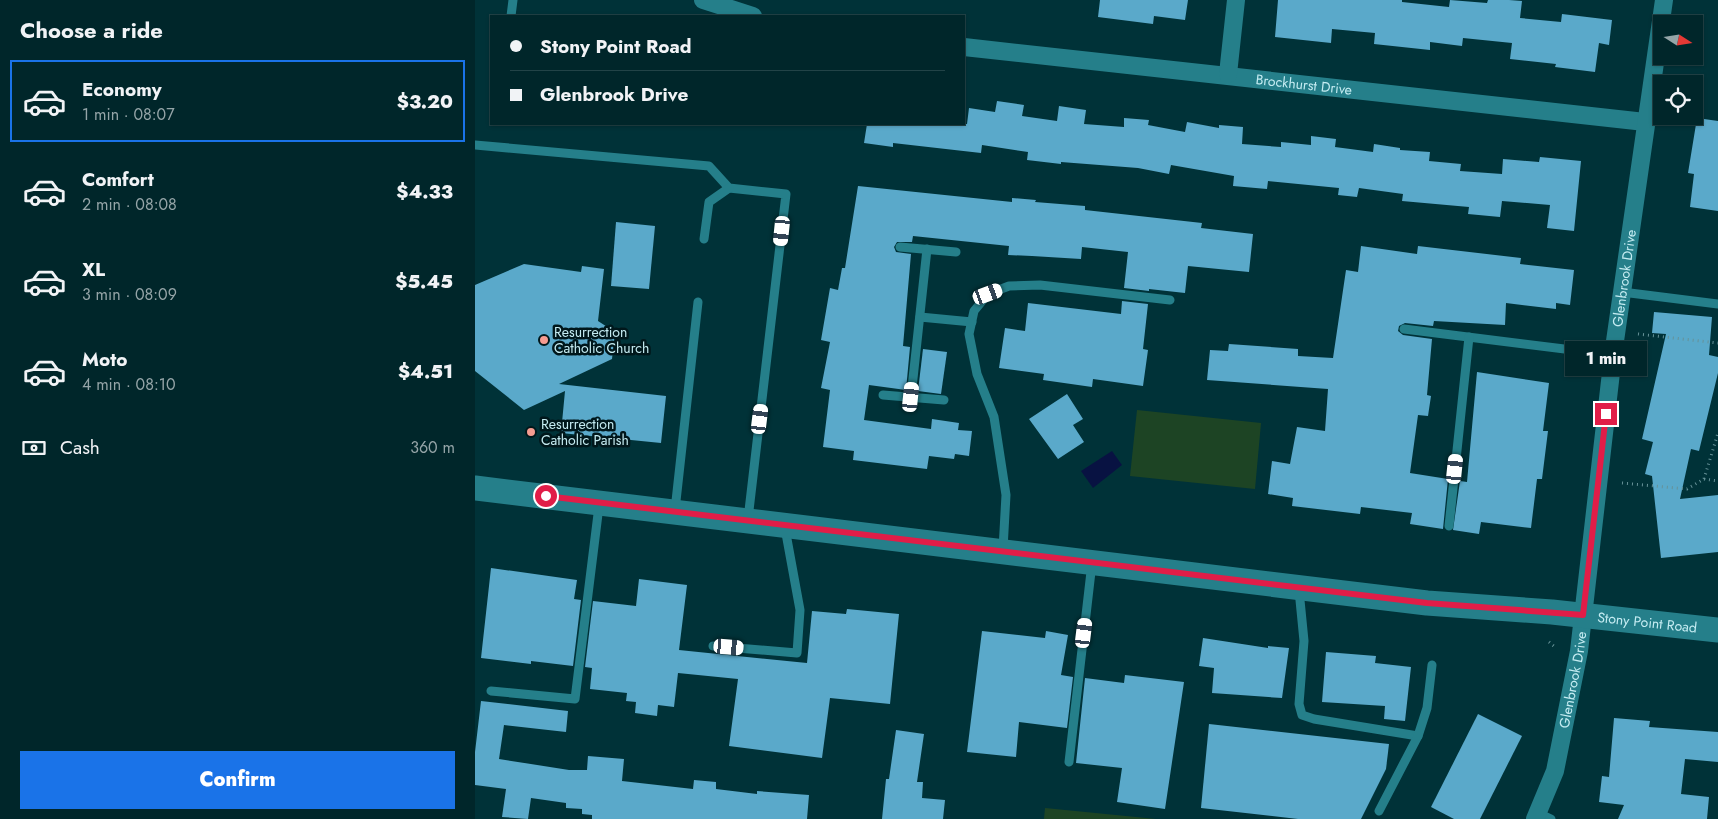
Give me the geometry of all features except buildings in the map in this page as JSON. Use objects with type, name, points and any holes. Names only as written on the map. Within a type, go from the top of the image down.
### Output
[{"type":"main road","name":"Stony Point Road","points":[[475,488],[1427,603],[1583,615],[1718,630]]},
{"type":"street","points":[[1228,74],[1236,0]]},
{"type":"street","name":"Glenbrook Drive","points":[[1541,817],[1555,771],[1579,651],[1613,355],[1664,0]]},
{"type":"street","points":[[707,1],[750,15]]},
{"type":"street","name":"Brockhurst Drive","points":[[965,47],[1228,74],[1645,122]]},
{"type":"lane","points":[[511,15],[513,0]]},
{"type":"lane","points":[[475,145],[709,166],[729,188]]},
{"type":"lane","points":[[705,240],[709,202],[729,188],[786,194],[748,521]]},
{"type":"lane","points":[[900,247],[956,252]]},
{"type":"lane","points":[[911,397],[927,249]]},
{"type":"lane","points":[[1003,552],[1005,495],[994,417],[977,374],[969,334],[974,311],[988,294],[1009,286],[1040,285],[1170,300]]},
{"type":"lane","points":[[1622,292],[1718,304]]},
{"type":"lane","points":[[675,512],[698,302]]},
{"type":"lane","points":[[919,317],[972,322]]},
{"type":"lane","points":[[1405,329],[1613,355]]},
{"type":"lane","points":[[1449,526],[1469,337]]},
{"type":"lane","points":[[883,395],[945,400]]},
{"type":"lane","points":[[491,692],[575,700],[599,503]]},
{"type":"lane","points":[[713,646],[797,653],[800,610],[785,525]]},
{"type":"lane","points":[[1069,762],[1092,563]]},
{"type":"lane","points":[[1299,588],[1304,641],[1299,704],[1302,715],[1314,719],[1418,736]]},
{"type":"lane","points":[[1379,811],[1418,736],[1427,708],[1432,665]]},
{"type":"path","points":[[1638,334],[1718,343]]},
{"type":"path","points":[[1623,483],[1687,489],[1703,478],[1718,433]]},
{"type":"path","points":[[1703,478],[1718,481]]},
{"type":"path","points":[[1549,642],[1556,648]]},
{"type":"green space","points":[[1137,410],[1261,423],[1255,489],[1130,476]]},
{"type":"green space","points":[[1045,808],[1156,819],[1044,819]]},
{"type":"shaded area","points":[[1112,451],[1122,465],[1093,488],[1081,471]]},
{"type":"place","name":"Resurrection Catholic Church","points":[[544,340]]},
{"type":"place","name":"Resurrection Catholic Parish","points":[[531,432]]},
{"type":"route","points":[[546,496],[1427,603],[1583,615],[1606,414]]}]
